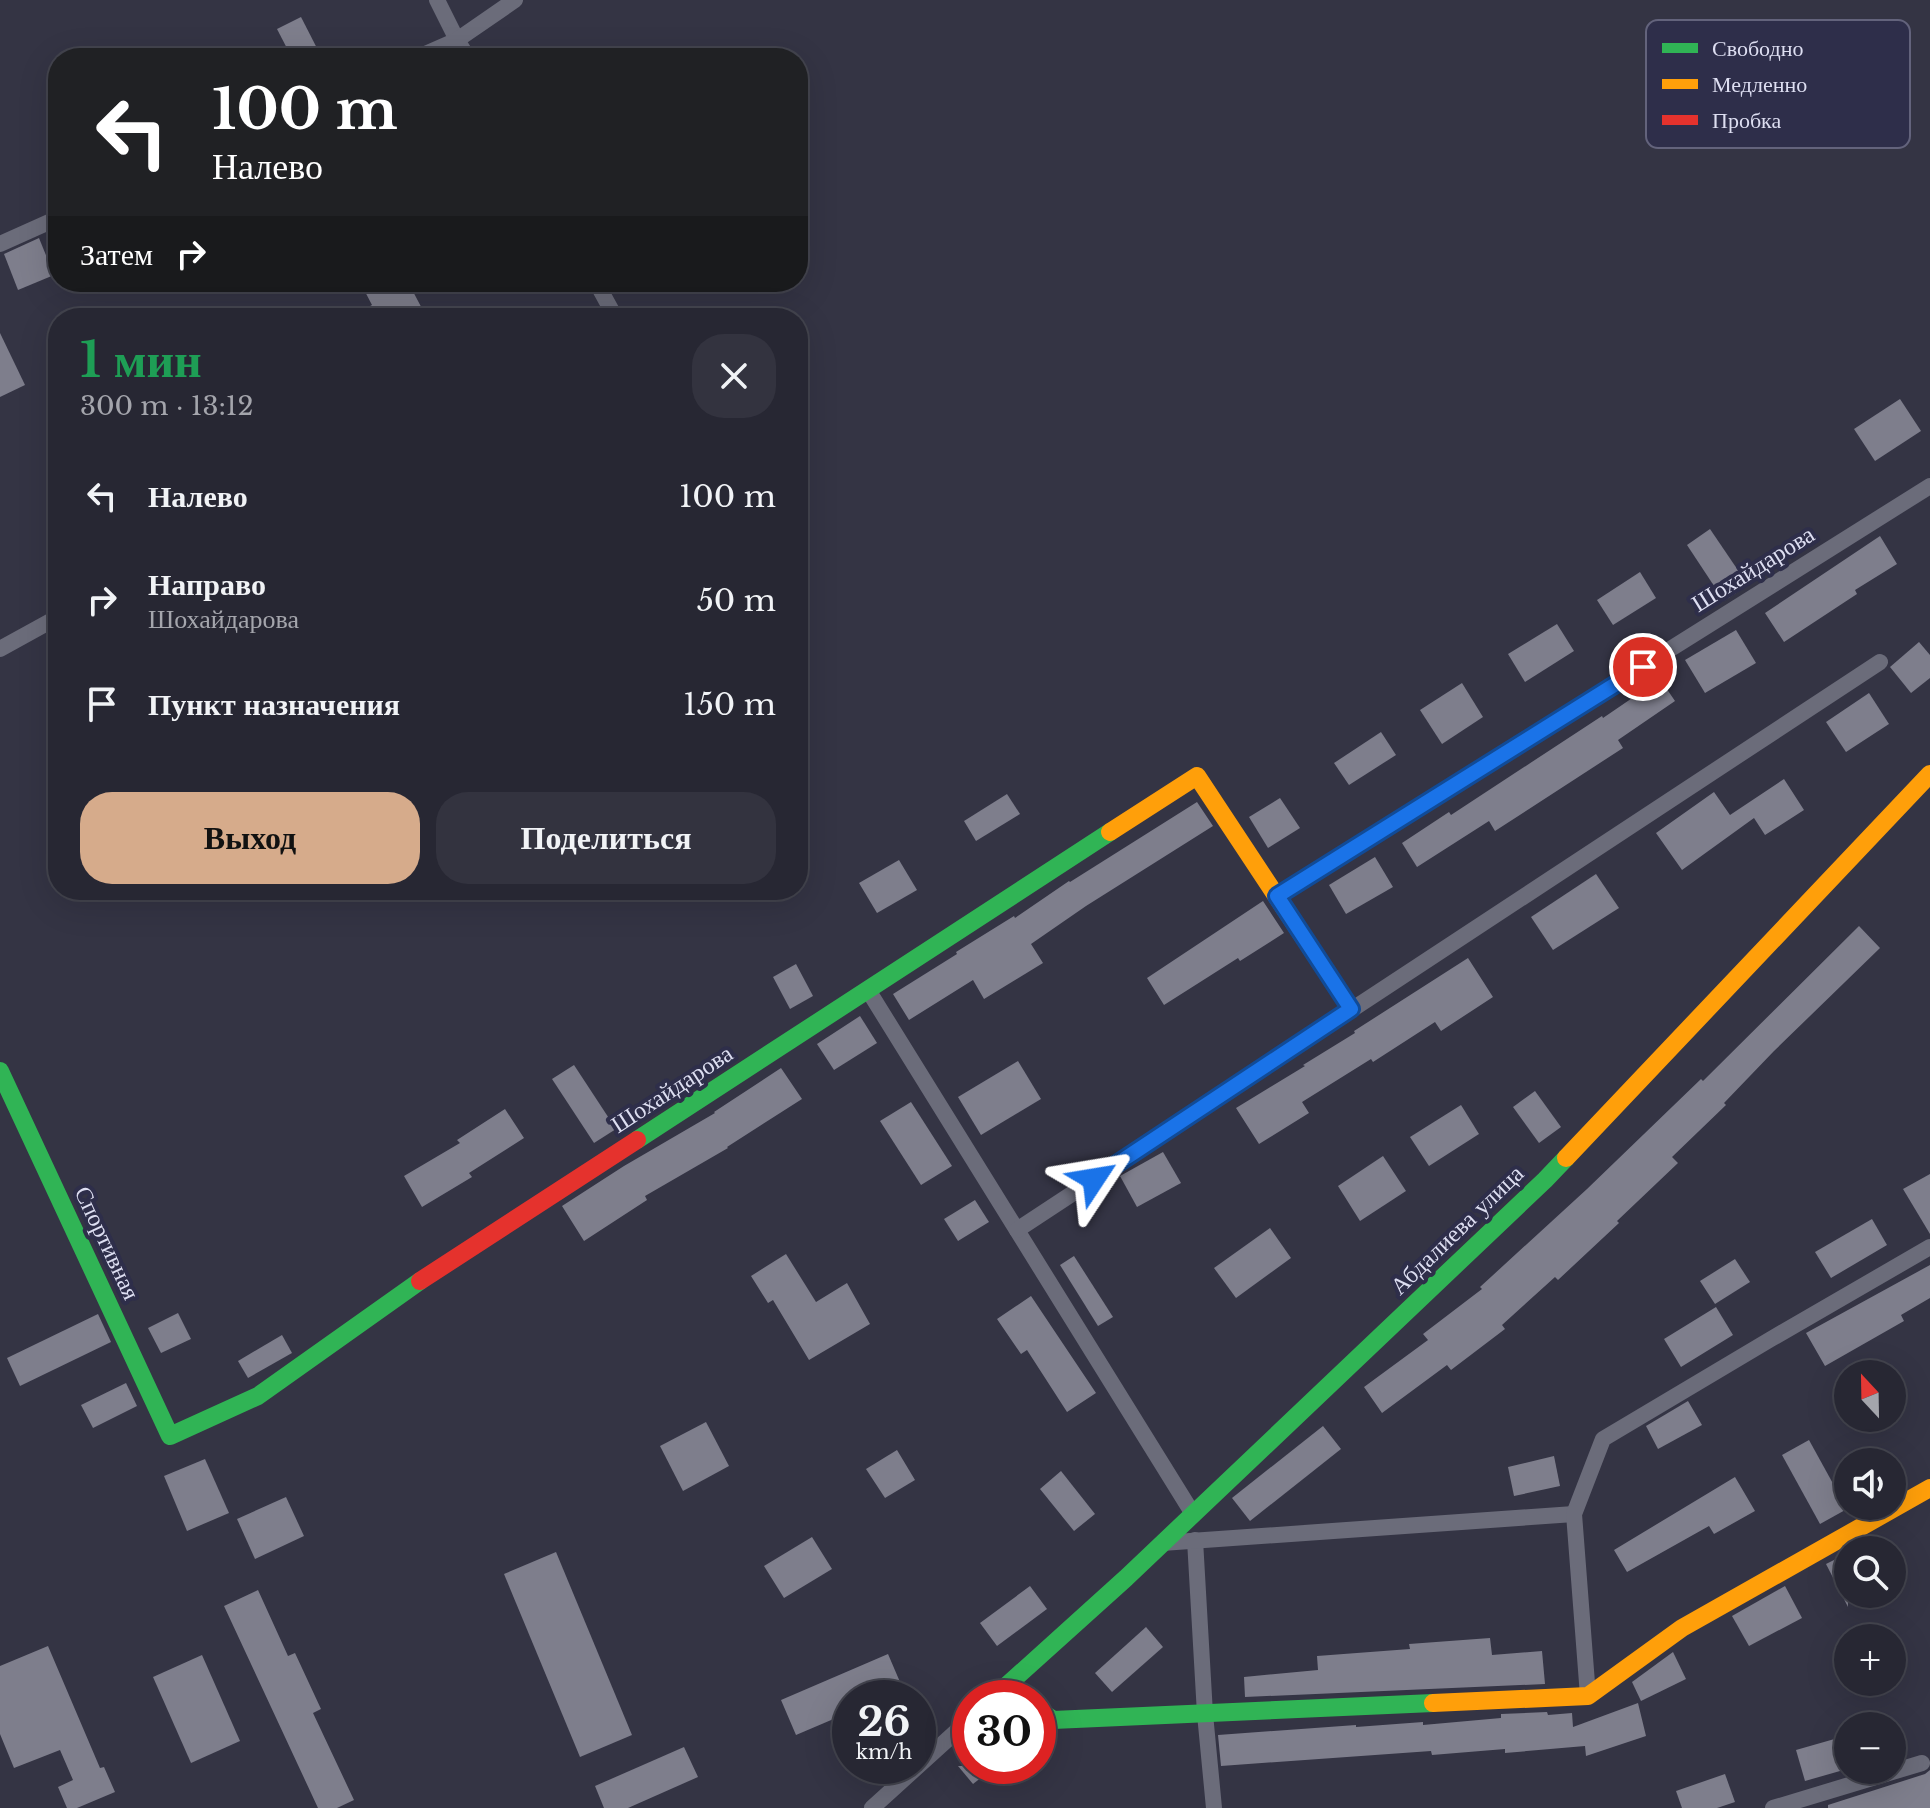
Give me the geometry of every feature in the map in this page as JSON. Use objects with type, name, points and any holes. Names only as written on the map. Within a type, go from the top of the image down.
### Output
[{"type":"street","points":[[437,0],[462,48]]},
{"type":"street","points":[[439,48],[457,40],[515,0]]},
{"type":"street","points":[[0,244],[48,222]]},
{"type":"street","name":"Шохайдарова","points":[[170,1436],[258,1396],[426,1277],[1197,776],[1277,896],[1930,486]]},
{"type":"street","points":[[0,649],[48,623]]},
{"type":"street","points":[[1017,1230],[1880,662]]},
{"type":"street","name":"Абдалиева улица","points":[[1013,1680],[1545,1180],[1930,774]]},
{"type":"street","points":[[1277,896],[1351,1009]]},
{"type":"street","points":[[868,990],[1193,1514]]},
{"type":"street","name":"Спортивная","points":[[0,1071],[170,1436]]},
{"type":"street","points":[[1588,1696],[1574,1514],[1603,1439],[1930,1247]]},
{"type":"street","points":[[1056,1720],[1588,1696],[1682,1628],[1930,1488]]},
{"type":"street","points":[[1162,1543],[1574,1514]]},
{"type":"street","points":[[1195,1540],[1214,1808]]},
{"type":"street","points":[[872,1808],[952,1735]]},
{"type":"street","points":[[1773,1808],[1922,1763]]},
{"type":"building","points":[[301,17],[317,48],[287,48],[277,29]]},
{"type":"building","points":[[39,238],[48,260],[48,278],[18,290],[4,254]]},
{"type":"building","points":[[365,292],[413,292],[422,308],[366,308],[372,305]]},
{"type":"building","points":[[0,333],[25,385],[0,397]]},
{"type":"building","points":[[1900,399],[1921,431],[1875,461],[1854,429]]},
{"type":"building","points":[[1710,529],[1748,585],[1724,601],[1687,545]]},
{"type":"building","points":[[1880,536],[1897,564],[1855,590],[1857,594],[1784,642],[1765,613]]},
{"type":"building","points":[[1640,572],[1656,598],[1613,625],[1597,600]]},
{"type":"building","points":[[1557,624],[1574,651],[1525,682],[1508,654]]},
{"type":"building","points":[[1736,630],[1756,663],[1705,693],[1685,660]]},
{"type":"building","points":[[1919,642],[1930,655],[1930,678],[1911,693],[1890,667]]},
{"type":"building","points":[[1660,679],[1675,701],[1618,740],[1623,748],[1495,831],[1489,821],[1417,867],[1402,843],[1449,812],[1451,815]]},
{"type":"building","points":[[1462,683],[1483,717],[1442,744],[1420,710]]},
{"type":"building","points":[[1869,693],[1889,724],[1846,752],[1826,722]]},
{"type":"building","points":[[1381,732],[1396,755],[1349,785],[1334,763]]},
{"type":"building","points":[[1784,779],[1804,810],[1765,835],[1754,818],[1682,870],[1656,833],[1714,792],[1730,815]]},
{"type":"building","points":[[1007,794],[1020,814],[976,841],[964,821]]},
{"type":"building","points":[[1280,798],[1300,828],[1268,848],[1249,817]]},
{"type":"building","points":[[1197,802],[1213,826],[1031,944],[1043,963],[984,999],[973,980],[909,1020],[893,994]]},
{"type":"building","points":[[1375,857],[1393,887],[1346,914],[1329,885]]},
{"type":"building","points":[[899,860],[917,890],[877,913],[859,883]]},
{"type":"building","points":[[1596,874],[1619,908],[1553,950],[1531,917]]},
{"type":"building","points":[[1263,901],[1284,933],[1164,1005],[1147,978]]},
{"type":"building","points":[[1859,926],[1880,948],[1774,1051],[1724,1103],[1726,1105],[1672,1157],[1678,1163],[1558,1280],[1555,1277],[1502,1325],[1505,1329],[1451,1370],[1447,1365],[1382,1413],[1364,1387],[1428,1340],[1423,1334],[1482,1289],[1480,1287],[1701,1079],[1703,1081]]},
{"type":"building","points":[[1468,958],[1493,997],[1441,1031],[1435,1022],[1302,1102],[1309,1113],[1259,1144],[1236,1108]]},
{"type":"building","points":[[796,964],[813,996],[790,1009],[773,977]]},
{"type":"building","points":[[860,1016],[877,1043],[834,1070],[817,1044]]},
{"type":"building","points":[[1018,1061],[1041,1099],[981,1135],[958,1097]]},
{"type":"building","points":[[574,1065],[616,1129],[594,1143],[552,1079]]},
{"type":"building","points":[[781,1068],[802,1099],[728,1148],[645,1196],[647,1200],[584,1241],[562,1206],[715,1113]]},
{"type":"building","points":[[1535,1091],[1561,1127],[1539,1143],[1513,1107]]},
{"type":"building","points":[[911,1102],[952,1166],[921,1185],[880,1121]]},
{"type":"building","points":[[1461,1105],[1479,1134],[1429,1166],[1410,1137]]},
{"type":"building","points":[[505,1109],[524,1138],[469,1173],[472,1177],[422,1207],[404,1176],[460,1143],[457,1140]]},
{"type":"building","points":[[1163,1152],[1181,1183],[1137,1207],[1120,1176]]},
{"type":"building","points":[[1383,1156],[1406,1191],[1360,1221],[1338,1186]]},
{"type":"building","points":[[1930,1174],[1930,1234],[1903,1189]]},
{"type":"building","points":[[975,1200],[989,1222],[958,1241],[944,1219]]},
{"type":"building","points":[[1872,1219],[1887,1245],[1831,1278],[1815,1252]]},
{"type":"building","points":[[1270,1228],[1291,1258],[1236,1298],[1214,1268]]},
{"type":"building","points":[[786,1254],[816,1302],[847,1283],[870,1324],[809,1360],[773,1300],[768,1303],[751,1276]]},
{"type":"building","points":[[1074,1256],[1113,1317],[1098,1326],[1060,1265]]},
{"type":"building","points":[[1735,1259],[1750,1282],[1715,1304],[1700,1281]]},
{"type":"building","points":[[1930,1265],[1930,1298],[1901,1315],[1904,1321],[1825,1366],[1806,1333]]},
{"type":"building","points":[[1031,1296],[1096,1393],[1067,1412],[1027,1350],[1021,1354],[997,1319]]},
{"type":"building","points":[[1716,1307],[1733,1335],[1681,1367],[1664,1339]]},
{"type":"building","points":[[178,1313],[191,1339],[161,1353],[148,1328]]},
{"type":"building","points":[[98,1314],[111,1342],[20,1386],[7,1358]]},
{"type":"building","points":[[282,1335],[292,1353],[248,1378],[238,1361]]},
{"type":"building","points":[[126,1383],[137,1406],[93,1428],[81,1405]]},
{"type":"building","points":[[1688,1401],[1702,1425],[1658,1449],[1646,1426]]},
{"type":"building","points":[[706,1422],[729,1466],[683,1491],[660,1446]]},
{"type":"building","points":[[1323,1426],[1341,1449],[1250,1521],[1232,1498]]},
{"type":"building","points":[[1809,1440],[1834,1485],[1834,1516],[1820,1524],[1782,1455]]},
{"type":"building","points":[[897,1450],[915,1480],[885,1498],[866,1469]]},
{"type":"building","points":[[1554,1456],[1560,1486],[1514,1496],[1508,1467]]},
{"type":"building","points":[[205,1459],[229,1513],[187,1531],[164,1476]]},
{"type":"building","points":[[1061,1471],[1095,1514],[1074,1531],[1040,1489]]},
{"type":"building","points":[[1735,1477],[1755,1511],[1714,1534],[1709,1526],[1627,1572],[1614,1550]]},
{"type":"building","points":[[286,1497],[304,1536],[255,1559],[237,1519]]},
{"type":"building","points":[[812,1537],[832,1569],[784,1598],[764,1566]]},
{"type":"building","points":[[556,1552],[632,1735],[580,1757],[504,1574]]},
{"type":"building","points":[[1834,1560],[1834,1580],[1826,1564]]},
{"type":"building","points":[[1030,1586],[1047,1609],[997,1646],[980,1623]]},
{"type":"building","points":[[1785,1586],[1802,1618],[1749,1646],[1732,1616]]},
{"type":"building","points":[[258,1590],[288,1656],[295,1653],[321,1709],[313,1713],[354,1800],[337,1808],[318,1808],[224,1606]]},
{"type":"building","points":[[1146,1627],[1163,1647],[1112,1692],[1095,1673]]},
{"type":"building","points":[[1490,1638],[1492,1655],[1542,1651],[1545,1684],[1245,1697],[1244,1677],[1318,1670],[1317,1656],[1410,1649],[1409,1644]]},
{"type":"building","points":[[48,1646],[100,1768],[104,1767],[115,1792],[77,1808],[67,1808],[58,1787],[73,1780],[60,1750],[14,1768],[0,1734],[0,1666]]},
{"type":"building","points":[[1673,1652],[1686,1679],[1641,1701],[1632,1682]]},
{"type":"building","points":[[888,1654],[899,1680],[832,1680],[832,1720],[796,1735],[781,1700]]},
{"type":"building","points":[[202,1655],[240,1741],[191,1763],[153,1677]]},
{"type":"building","points":[[1638,1703],[1646,1736],[1586,1756],[1585,1746],[1505,1753],[1505,1749],[1432,1755],[1431,1751],[1221,1766],[1218,1735],[1356,1725],[1423,1722],[1423,1725],[1501,1718],[1501,1714],[1547,1712],[1548,1715],[1572,1713],[1573,1727]]},
{"type":"building","points":[[1834,1739],[1834,1773],[1805,1781],[1796,1750]]},
{"type":"building","points":[[684,1747],[698,1777],[628,1808],[604,1808],[595,1786]]},
{"type":"building","points":[[1930,1770],[1930,1808],[1828,1808],[1828,1805],[1894,1784],[1906,1784],[1906,1780]]},
{"type":"building","points":[[1725,1774],[1735,1802],[1717,1808],[1682,1808],[1676,1791]]},
{"type":"traffic: fast","points":[[637,1140],[1110,832]]},
{"type":"traffic: fast","points":[[0,1071],[170,1436],[258,1396],[420,1281]]},
{"type":"traffic: fast","points":[[1013,1680],[1126,1578],[1566,1158]]},
{"type":"traffic: fast","points":[[1056,1720],[1433,1703]]},
{"type":"traffic: slow","points":[[1566,1158],[1930,774]]},
{"type":"traffic: slow","points":[[1110,832],[1197,776],[1351,1009]]},
{"type":"traffic: slow","points":[[1433,1703],[1588,1696],[1682,1628],[1930,1488]]},
{"type":"traffic: jam","points":[[420,1281],[637,1140]]},
{"type":"route","points":[[1094,1179],[1351,1009],[1277,896],[1643,667]]}]
